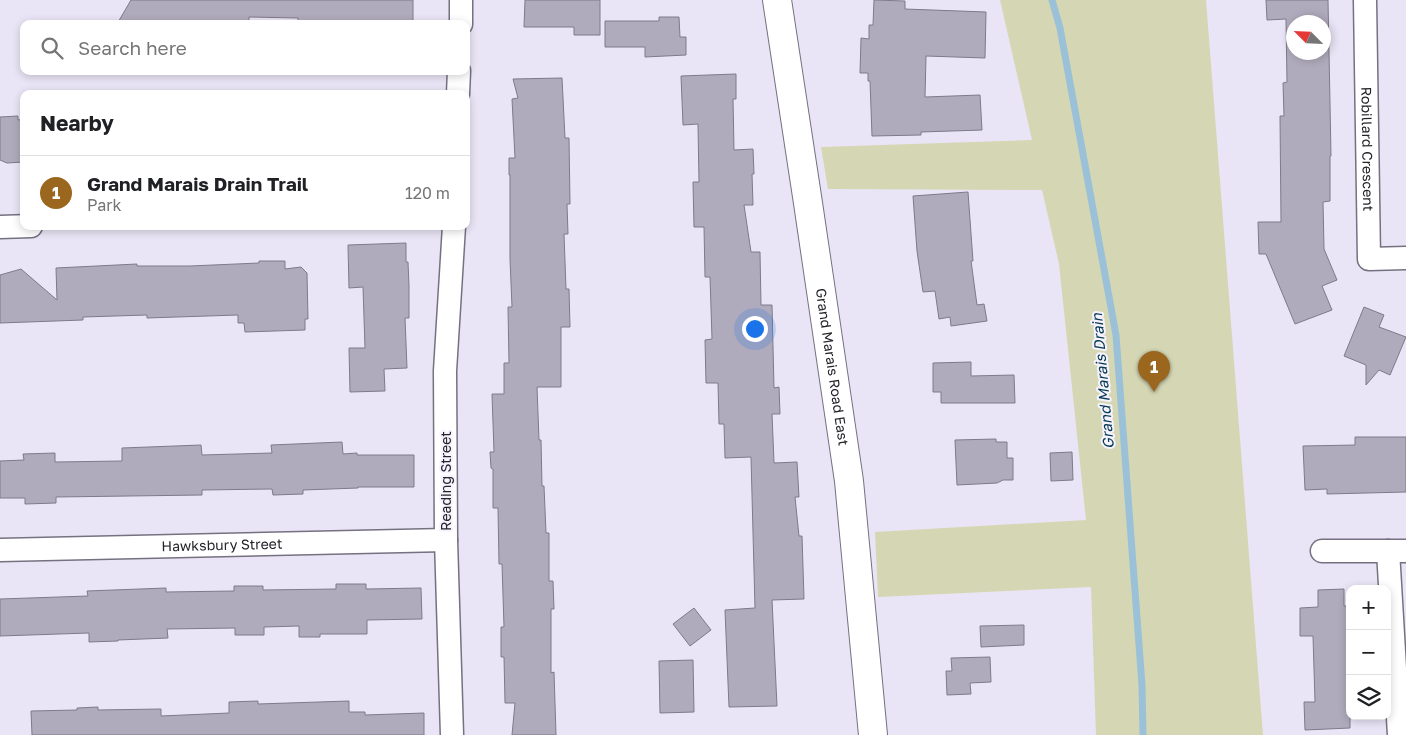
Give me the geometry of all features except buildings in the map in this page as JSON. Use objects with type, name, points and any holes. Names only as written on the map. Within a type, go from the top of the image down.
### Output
[{"type":"street","points":[[461,0],[461,20]]},
{"type":"street","name":"Grand Marais Road East","points":[[777,0],[849,481],[873,735]]},
{"type":"street","name":"Robillard Crescent","points":[[1365,0],[1369,259],[1406,258]]},
{"type":"street","points":[[458,90],[459,75]]},
{"type":"street","points":[[0,227],[20,226]]},
{"type":"street","name":"Reading Street","points":[[452,735],[446,540],[445,371],[454,230]]},
{"type":"street","name":"Hawksbury Street","points":[[0,550],[446,540]]},
{"type":"street","points":[[1322,551],[1397,551],[1400,735]]},
{"type":"green space","points":[[1000,0],[1206,0],[1263,735],[1096,735],[1091,587],[878,597],[875,532],[1086,520],[1059,264],[1042,190],[828,189],[821,147],[1032,140]]},
{"type":"waterway","name":"Grand Marais Drain","points":[[1052,0],[1060,28],[1116,335],[1142,685],[1143,735]]},
{"type":"place","name":"Grand Marais Drain Trail","points":[[1154,392]]}]
